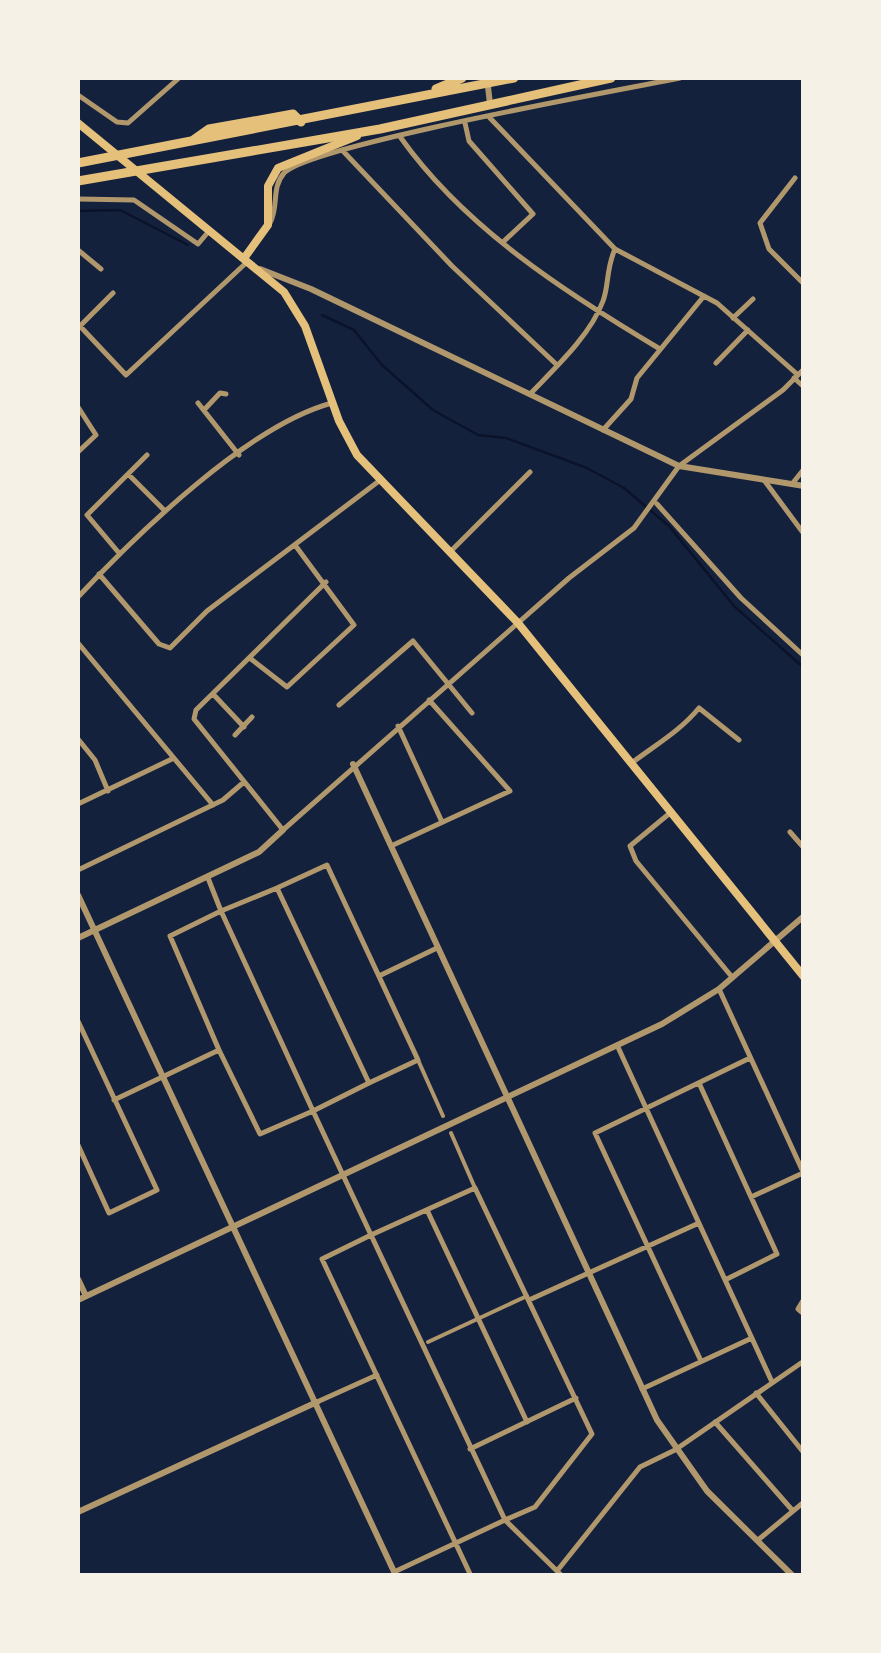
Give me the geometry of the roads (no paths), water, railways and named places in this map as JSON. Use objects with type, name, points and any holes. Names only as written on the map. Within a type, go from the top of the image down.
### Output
[{"type":"highway","points":[[420,96],[462,78]]},
{"type":"highway","points":[[78,163],[190,143],[209,129],[293,114],[301,122],[507,78]]},
{"type":"highway","points":[[78,181],[380,129],[610,78]]},
{"type":"main road","points":[[78,124],[284,292],[300,316],[352,448],[448,554],[518,623],[804,977]]},
{"type":"main road","points":[[247,259],[268,225],[268,186],[278,168],[301,154],[380,129]]},
{"type":"street","points":[[78,95],[117,122],[128,123],[179,78]]},
{"type":"street","points":[[507,78],[507,100]]},
{"type":"street","points":[[268,225],[275,213],[277,184],[284,174],[342,150],[680,78]]},
{"type":"street","points":[[487,80],[490,104]]},
{"type":"street","points":[[490,118],[614,249],[704,296],[748,330],[804,388]]},
{"type":"street","points":[[465,122],[469,141],[533,214],[503,242]]},
{"type":"street","points":[[400,137],[492,236],[598,312],[660,349]]},
{"type":"street","points":[[342,150],[452,266],[558,365]]},
{"type":"street","points":[[796,178],[760,223],[769,249],[804,284]]},
{"type":"street","points":[[78,199],[134,200],[198,244],[209,231]]},
{"type":"street","points":[[530,394],[558,365],[598,312],[606,295],[604,274],[614,249]]},
{"type":"street","points":[[78,250],[101,269]]},
{"type":"street","points":[[113,293],[79,325],[126,375],[247,259]]},
{"type":"street","points":[[259,269],[678,466],[804,486]]},
{"type":"street","points":[[603,430],[631,399],[637,378],[704,296]]},
{"type":"street","points":[[733,318],[752,299]]},
{"type":"street","points":[[716,363],[748,330]]},
{"type":"street","points":[[78,938],[258,852],[353,764],[642,520],[678,466],[804,369]]},
{"type":"street","points":[[204,410],[220,393],[226,394]]},
{"type":"street","points":[[198,403],[239,455]]},
{"type":"street","points":[[78,597],[164,510],[300,412],[332,403]]},
{"type":"street","points":[[78,407],[96,435],[78,452]]},
{"type":"street","points":[[119,553],[86,515],[147,454]]},
{"type":"street","points":[[792,484],[804,469]]},
{"type":"street","points":[[448,554],[530,472]]},
{"type":"street","points":[[128,474],[164,510]]},
{"type":"street","points":[[100,574],[160,644],[170,648],[207,611],[379,480]]},
{"type":"street","points":[[764,480],[804,534]]},
{"type":"street","points":[[655,504],[742,598],[804,656]]},
{"type":"street","points":[[250,658],[286,687],[354,625],[295,545]]},
{"type":"street","points":[[282,830],[194,719],[196,710],[326,582]]},
{"type":"street","points":[[338,705],[413,641],[472,713]]},
{"type":"street","points":[[78,642],[214,804]]},
{"type":"street","points":[[212,694],[244,727]]},
{"type":"street","points":[[391,846],[510,790],[429,700]]},
{"type":"street","points":[[633,762],[665,736],[678,733],[699,708],[739,740]]},
{"type":"street","points":[[236,735],[252,717]]},
{"type":"street","points":[[398,726],[442,822]]},
{"type":"street","points":[[78,739],[95,760],[108,790]]},
{"type":"street","points":[[78,804],[174,758]]},
{"type":"street","points":[[353,764],[642,1389],[675,1450],[708,1491],[793,1576]]},
{"type":"street","points":[[78,870],[214,804],[244,782]]},
{"type":"street","points":[[672,812],[630,846],[636,862],[732,978]]},
{"type":"street","points":[[790,832],[804,848]]},
{"type":"street","points":[[418,1060],[260,1134],[170,936],[326,865],[380,975],[418,1060],[443,1116]]},
{"type":"street","points":[[208,878],[470,1449],[506,1520],[559,1573],[640,1467],[675,1450],[804,1360]]},
{"type":"street","points":[[278,888],[368,1083]]},
{"type":"street","points":[[78,895],[317,1402],[392,1574],[535,1507],[592,1434],[451,1133]]},
{"type":"street","points":[[78,1280],[82,1298],[617,1044],[718,989],[804,916]]},
{"type":"street","points":[[380,975],[437,948]]},
{"type":"street","points":[[718,989],[803,1174],[751,1198]]},
{"type":"street","points":[[78,1021],[157,1190],[109,1212],[78,1145]]},
{"type":"street","points":[[617,1044],[772,1382]]},
{"type":"street","points":[[114,1100],[219,1050]]},
{"type":"street","points":[[701,1361],[595,1133],[750,1058]]},
{"type":"street","points":[[699,1082],[777,1254],[725,1280]]},
{"type":"street","points":[[471,1576],[322,1259],[475,1188]]},
{"type":"street","points":[[427,1210],[526,1422]]},
{"type":"street","points":[[428,1342],[699,1223]]},
{"type":"street","points":[[804,1299],[798,1309],[804,1314]]},
{"type":"street","points":[[642,1389],[752,1338]]},
{"type":"street","points":[[78,1512],[377,1374]]},
{"type":"street","points":[[756,1393],[804,1453]]},
{"type":"street","points":[[470,1449],[576,1398]]},
{"type":"street","points":[[715,1422],[793,1511]]},
{"type":"street","points":[[758,1540],[804,1502]]},
{"type":"waterway","points":[[78,211],[120,210],[188,245]]},
{"type":"waterway","points":[[322,315],[354,330],[382,365],[433,410],[478,435],[506,438],[587,468],[624,488],[669,526],[734,606],[804,668]]}]
